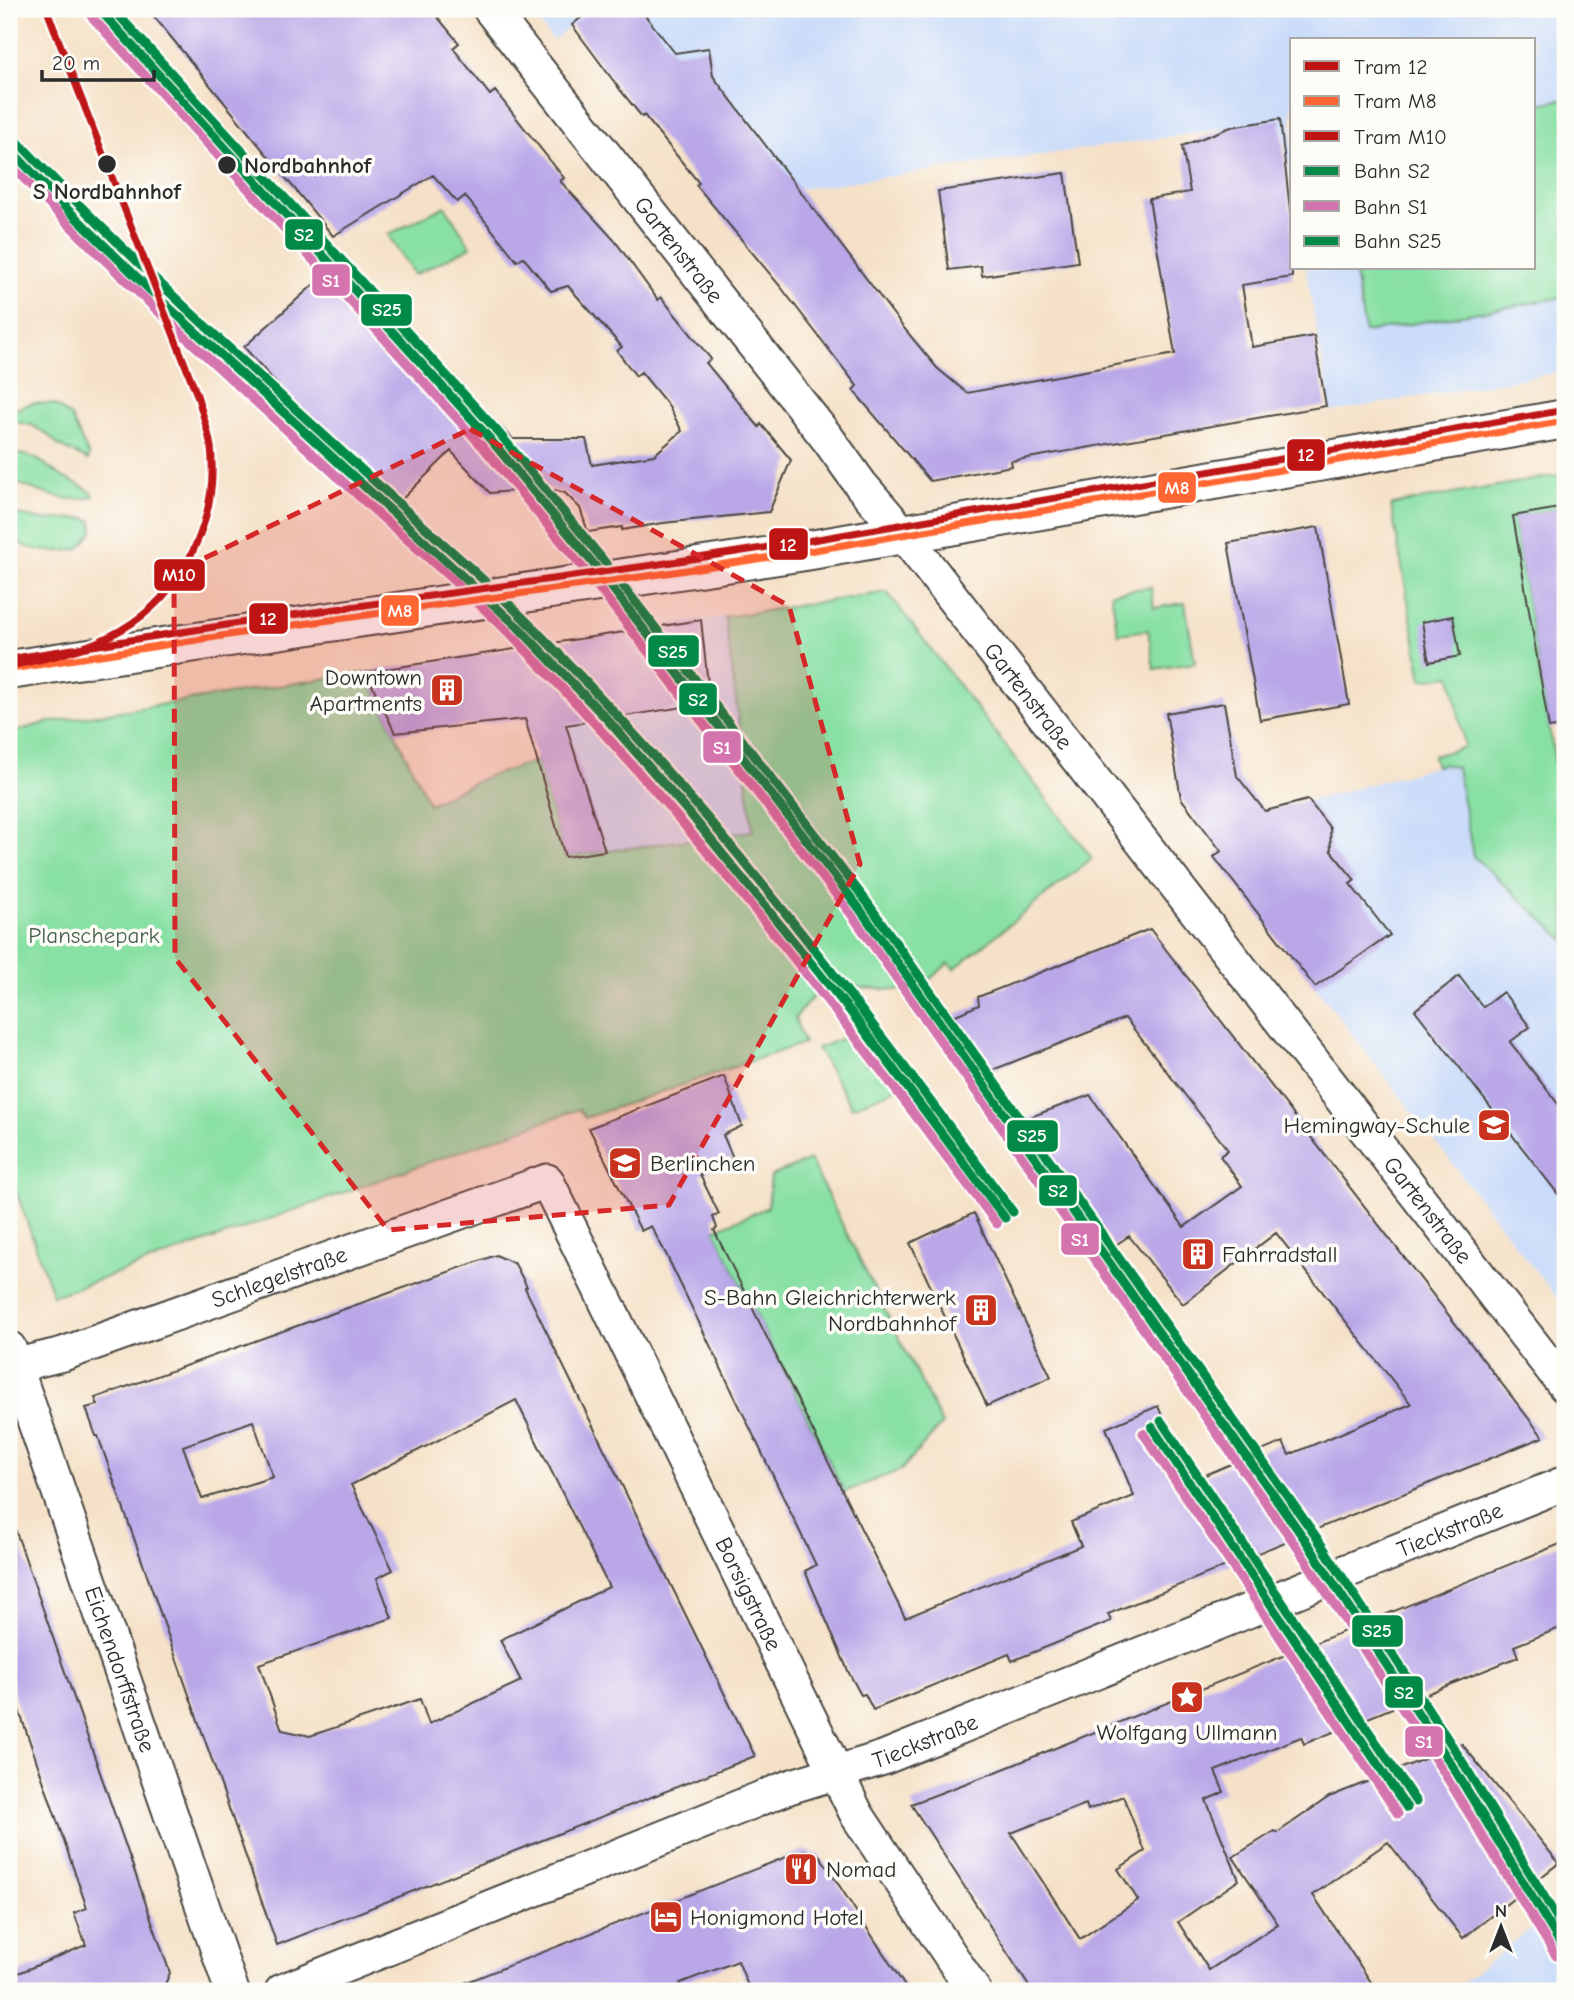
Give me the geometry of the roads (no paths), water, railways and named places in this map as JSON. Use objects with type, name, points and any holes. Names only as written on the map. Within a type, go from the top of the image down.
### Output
[{"type":"street","name":"Gartenstraße","points":[[490,9],[828,439],[861,485],[903,534],[1565,1386]]},
{"type":"street","points":[[9,670],[903,534],[1565,419]]},
{"type":"street","name":"Schlegelstraße","points":[[11,1360],[63,1354],[547,1181]]},
{"type":"street","name":"Borsigstraße","points":[[547,1181],[857,1815],[974,1991]]},
{"type":"street","name":"Eichendorffstraße","points":[[11,1360],[232,1991]]},
{"type":"street","name":"Tieckstraße","points":[[282,1991],[789,1787],[883,1758],[1565,1483]]},
{"type":"tram line","name":"M10","points":[[9,666],[81,648],[121,630],[143,615],[163,596],[193,552],[203,527],[212,474],[210,440],[197,395],[48,13]]},
{"type":"tram line","name":"12","points":[[9,659],[271,618],[801,542],[1565,410]]},
{"type":"tram line","name":"M8","points":[[11,669],[273,628],[803,552],[1565,421]]},
{"type":"rail line","name":"S2","points":[[99,9],[490,439],[592,562],[859,908],[1308,1544],[1453,1767],[1565,1951]]},
{"type":"rail line","name":"S25","points":[[113,9],[498,432],[600,556],[867,902],[1317,1538],[1462,1761],[1565,1931]]},
{"type":"rail line","name":"S1","points":[[91,16],[482,446],[584,569],[851,914],[1299,1550],[1444,1773],[1556,1956]]},
{"type":"rail line","name":"S25","points":[[17,141],[156,279],[494,590],[593,689],[720,833],[781,907],[1013,1212]]},
{"type":"rail line","name":"S2","points":[[9,148],[151,291],[518,627],[606,718],[691,815],[850,1011],[1005,1218]]},
{"type":"rail line","name":"S1","points":[[9,163],[97,253],[188,340],[480,605],[580,707],[705,849],[765,923],[997,1224]]},
{"type":"rail line","name":"S25","points":[[1161,1421],[1416,1802]]},
{"type":"rail line","name":"S2","points":[[1152,1427],[1407,1808]]},
{"type":"rail line","name":"S1","points":[[1143,1433],[1398,1814]]},
{"type":"place","name":"S Nordbahnhof","points":[[107,164]]},
{"type":"place","name":"Nordbahnhof","points":[[227,165]]},
{"type":"place","name":"Downtown Apartments","points":[[447,690]]},
{"type":"place","name":"Hemingway-Schule","points":[[1494,1125]]},
{"type":"place","name":"Berlinchen","points":[[625,1163]]},
{"type":"place","name":"Fahrradstall","points":[[1198,1254]]},
{"type":"place","name":"S-Bahn Gleichrichterwerk Nordbahnhof","points":[[981,1310]]},
{"type":"place","name":"Wolfgang Ullmann","points":[[1187,1697]]},
{"type":"place","name":"Nomad","points":[[801,1869]]},
{"type":"place","name":"Honigmond Hotel","points":[[666,1917]]},
{"type":"park label","name":"Planschepark","points":[[94,935]]}]
